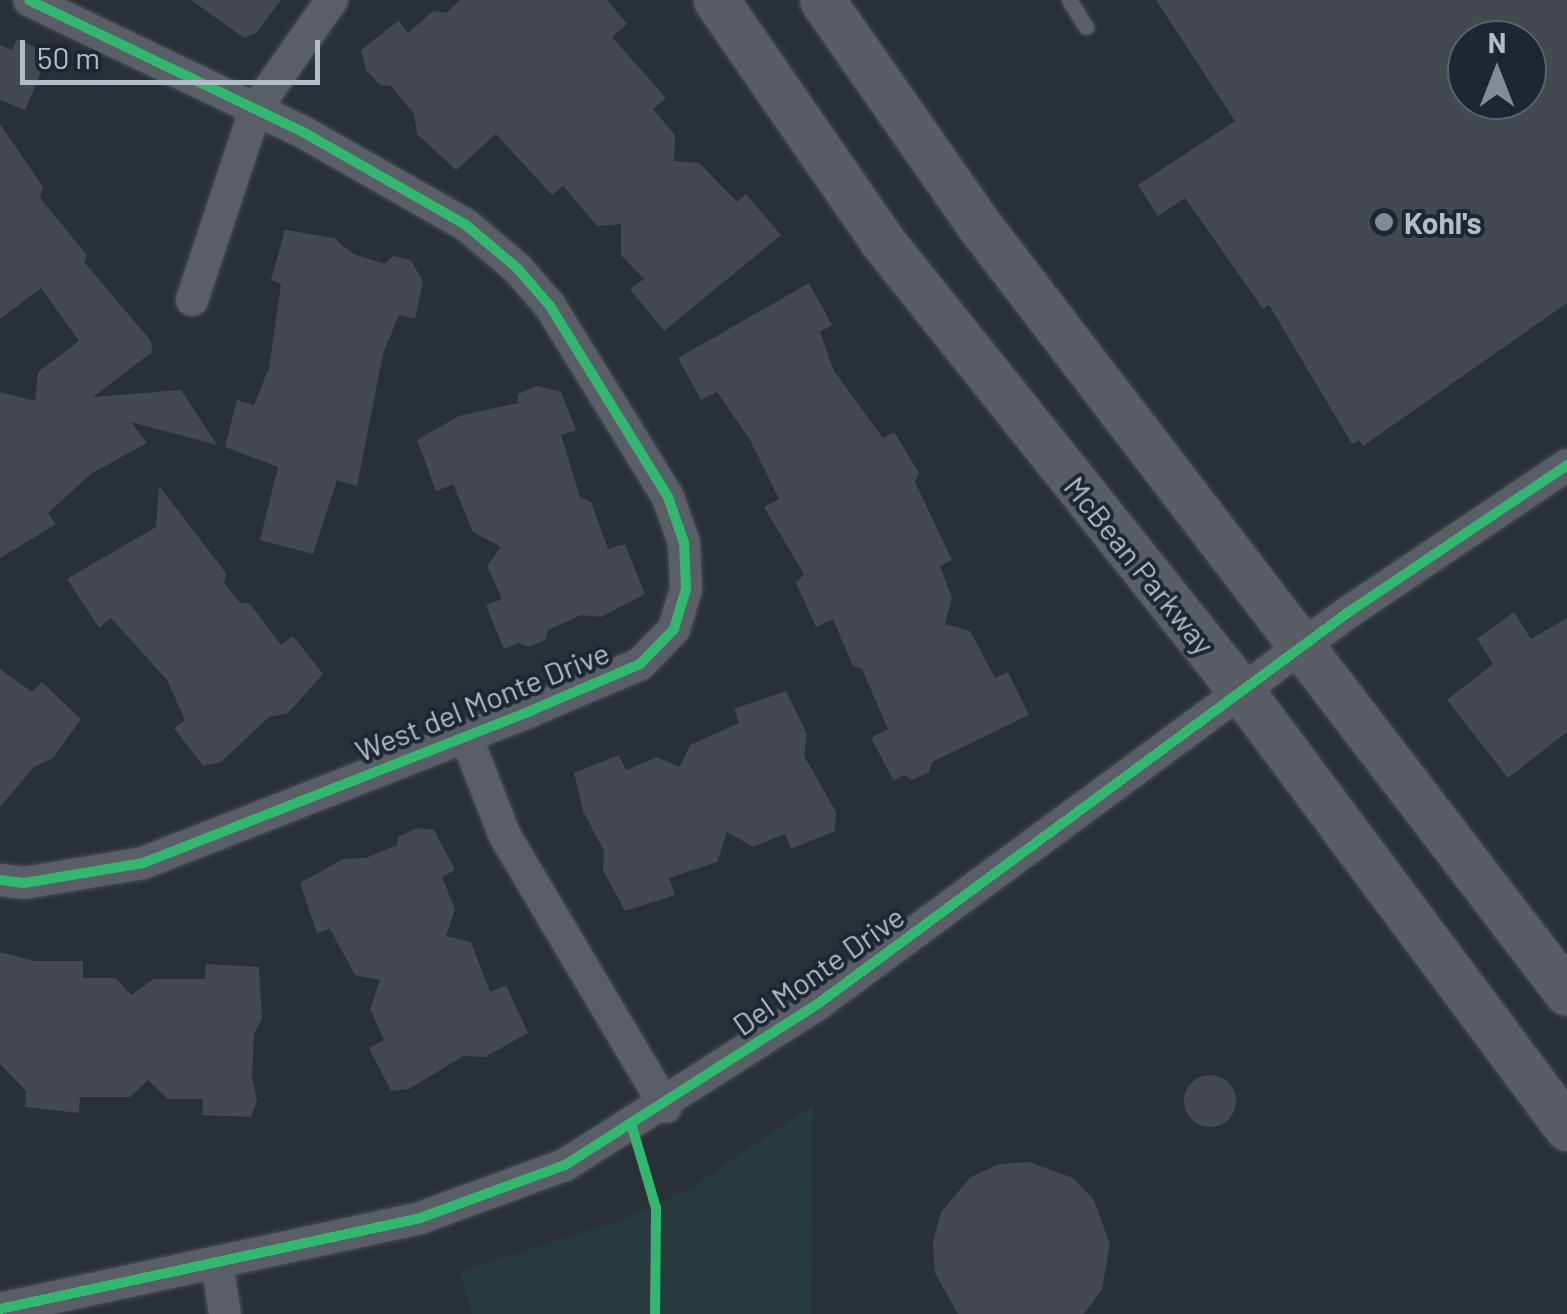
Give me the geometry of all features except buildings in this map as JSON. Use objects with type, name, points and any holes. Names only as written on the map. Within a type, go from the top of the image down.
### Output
[{"type":"main road","name":"McBean Parkway","points":[[716,0],[883,242],[1242,692],[1567,1128]]},
{"type":"main road","points":[[822,0],[982,229],[1567,993]]},
{"type":"street","name":"West del Monte Drive","points":[[0,880],[24,883],[143,863],[640,664],[674,629],[686,589],[684,543],[668,496],[550,306],[516,268],[466,225],[256,108],[29,0]]},
{"type":"street","points":[[192,300],[256,108],[332,0]]},
{"type":"street","name":"Del Monte Drive","points":[[0,1308],[420,1218],[565,1165],[666,1107],[819,1003],[1303,647],[1567,465]]},
{"type":"street","name":"West del Monte Drive","points":[[466,736],[505,836],[666,1107]]},
{"type":"street","points":[[217,1264],[225,1314]]},
{"type":"lane","points":[[1068,0],[1086,27]]},
{"type":"green space","points":[[813,1105],[811,1314],[472,1314],[460,1272],[627,1218],[693,1187]]},
{"type":"cycle path","points":[[0,880],[24,883],[143,863],[530,711],[640,664],[674,629],[686,589],[684,543],[668,497],[550,306],[517,268],[466,225],[305,133],[29,0]]},
{"type":"cycle path","points":[[0,1309],[420,1218],[565,1165],[819,1003],[1350,611],[1567,465]]},
{"type":"cycle path","points":[[632,1127],[656,1208],[655,1314]]},
{"type":"place","name":"Kohl's","points":[[1384,222]]}]
